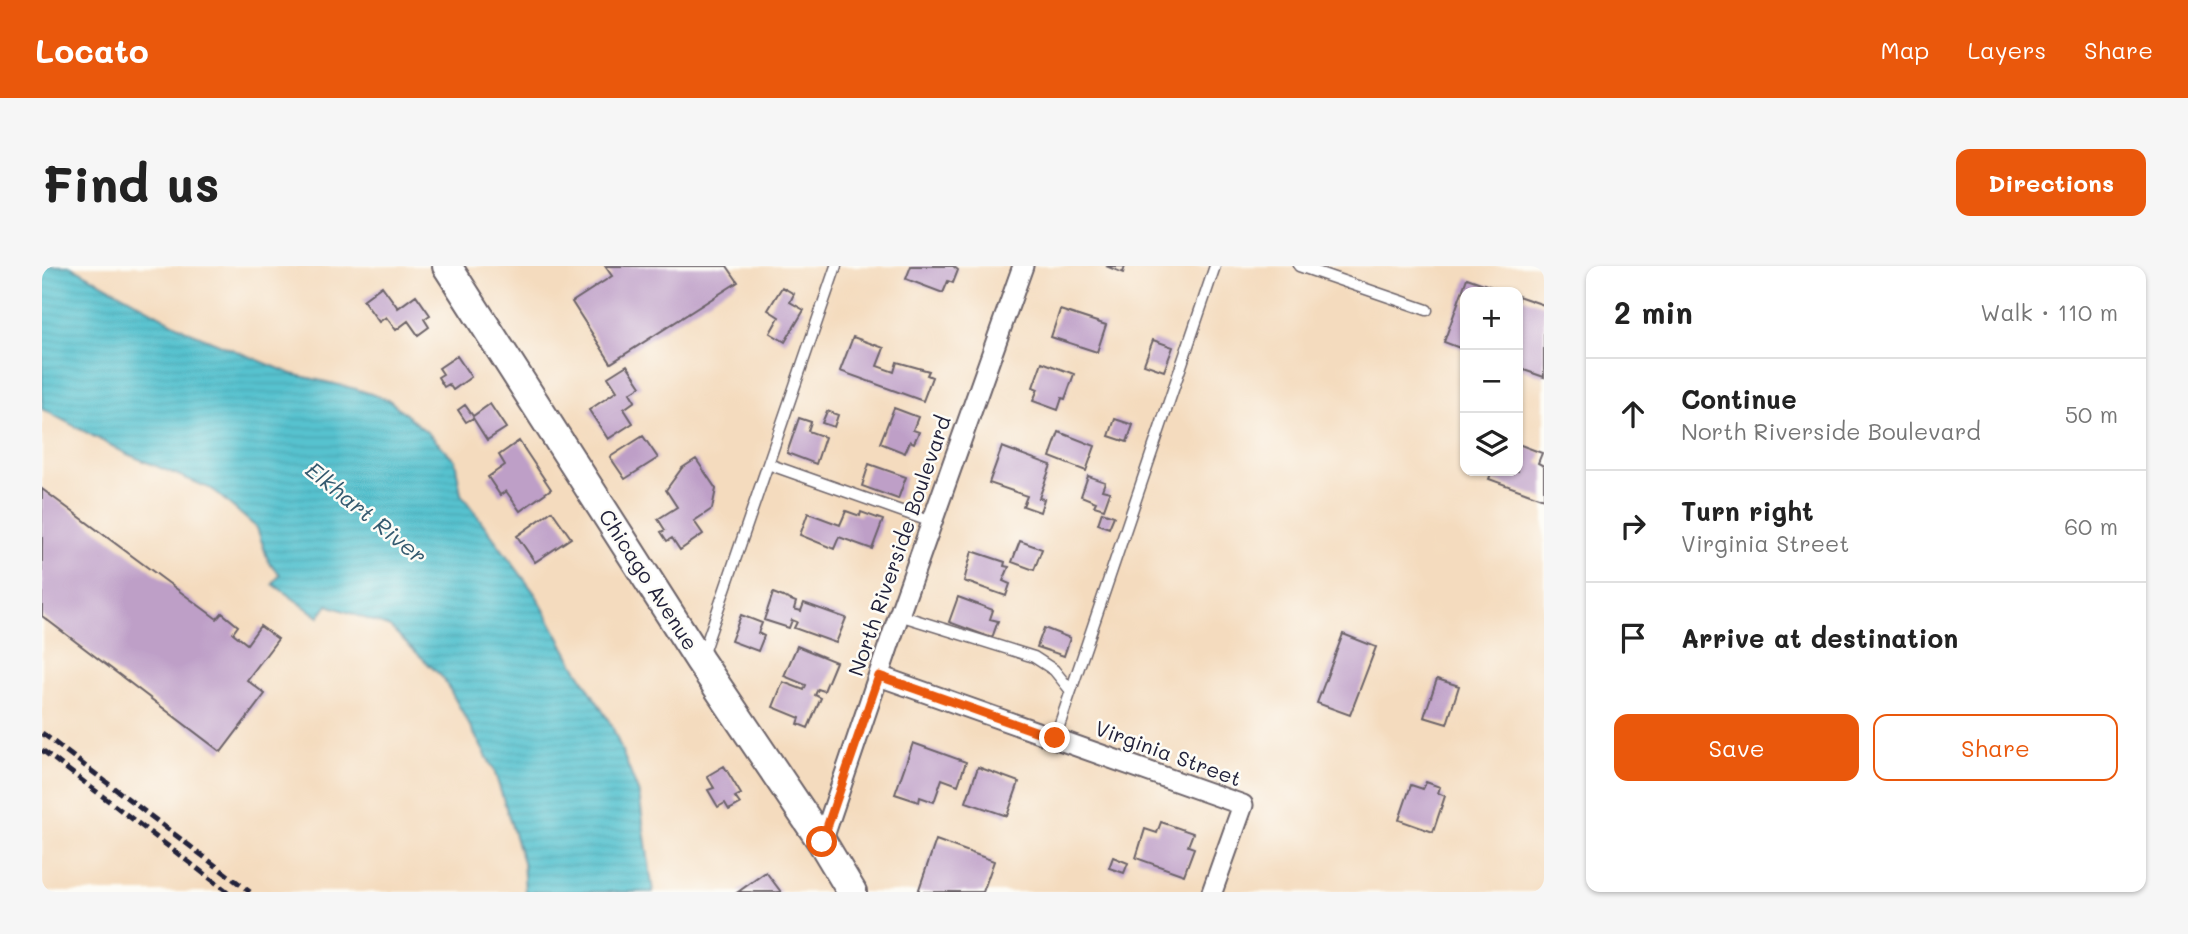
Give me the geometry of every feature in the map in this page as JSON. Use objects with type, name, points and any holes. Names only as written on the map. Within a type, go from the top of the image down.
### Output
[{"type":"street","name":"Chicago Avenue","points":[[446,266],[852,892]]},
{"type":"street","name":"North Riverside Boulevard","points":[[822,842],[899,615],[1024,266]]},
{"type":"street","name":"Virginia Street","points":[[879,676],[1243,805],[1212,892]]},
{"type":"lane","points":[[700,661],[836,266]]},
{"type":"lane","points":[[1055,738],[1215,266]]},
{"type":"lane","points":[[1299,266],[1427,310]]},
{"type":"lane","points":[[768,464],[932,522]]},
{"type":"lane","points":[[899,615],[1034,657],[1054,670],[1071,691]]},
{"type":"water","name":"Elkhart River","points":[[42,266],[71,266],[190,332],[292,374],[389,400],[455,460],[461,494],[536,595],[573,663],[612,726],[639,794],[653,892],[525,892],[523,862],[494,770],[444,679],[390,627],[328,605],[319,617],[273,584],[280,574],[269,563],[257,528],[212,489],[127,454],[42,409]]},
{"type":"building","points":[[605,266],[727,266],[738,282],[611,363],[572,302],[612,276]]},
{"type":"building","points":[[911,266],[953,266],[958,270],[953,283],[948,281],[943,293],[906,279]]},
{"type":"building","points":[[1106,266],[1125,266],[1123,273]]},
{"type":"building","points":[[1467,278],[1492,287],[1464,287]]},
{"type":"building","points":[[382,286],[398,308],[416,295],[430,315],[424,319],[429,327],[418,335],[408,321],[396,330],[386,317],[379,322],[363,300]]},
{"type":"building","points":[[782,287],[794,294],[790,302],[804,310],[785,342],[770,333],[779,317],[768,310]]},
{"type":"building","points":[[1460,297],[1460,348],[1444,342]]},
{"type":"building","points":[[1523,298],[1544,305],[1544,377],[1523,370]]},
{"type":"building","points":[[1060,310],[1106,325],[1097,352],[1051,337]]},
{"type":"building","points":[[853,337],[884,348],[877,366],[894,372],[897,362],[929,371],[927,375],[932,377],[923,401],[840,371]]},
{"type":"building","points":[[1153,340],[1173,347],[1164,371],[1144,364]]},
{"type":"building","points":[[457,356],[471,377],[453,390],[449,384],[444,387],[438,377],[443,374],[439,368]]},
{"type":"building","points":[[1042,362],[1074,374],[1058,410],[1033,401],[1038,389],[1033,387]]},
{"type":"building","points":[[627,365],[641,386],[630,393],[635,401],[624,409],[633,423],[608,439],[589,410],[617,391],[608,377]]},
{"type":"building","points":[[490,404],[506,428],[487,440],[473,418],[466,422],[458,410],[465,405],[473,416]]},
{"type":"building","points":[[894,408],[918,417],[913,430],[919,432],[914,443],[910,441],[905,453],[880,443]]},
{"type":"building","points":[[827,411],[838,415],[834,427],[822,423]]},
{"type":"building","points":[[799,418],[811,422],[808,431],[825,437],[816,464],[787,453]]},
{"type":"building","points":[[1115,419],[1133,425],[1127,442],[1109,436]]},
{"type":"building","points":[[1059,432],[1095,446],[1086,471],[1050,457]]},
{"type":"building","points":[[643,436],[658,458],[625,479],[610,457]]},
{"type":"building","points":[[519,441],[551,489],[520,511],[506,491],[500,495],[488,477],[505,465],[499,455]]},
{"type":"building","points":[[1523,446],[1542,453],[1538,463],[1544,466],[1544,499],[1489,479],[1490,476],[1523,476]]},
{"type":"building","points":[[1002,447],[1051,465],[1039,498],[1044,499],[1040,512],[1023,506],[1027,496],[989,483]]},
{"type":"building","points":[[696,459],[716,489],[712,509],[694,521],[703,534],[680,550],[672,538],[667,541],[661,532],[665,530],[658,519],[677,507],[666,490],[682,468]]},
{"type":"building","points":[[869,464],[906,477],[898,499],[862,486]]},
{"type":"building","points":[[1088,476],[1105,482],[1102,490],[1110,492],[1104,509],[1094,506],[1096,502],[1081,496]]},
{"type":"building","points":[[42,489],[217,619],[222,613],[238,626],[233,633],[247,644],[260,626],[278,639],[247,680],[265,694],[221,752],[42,616]]},
{"type":"building","points":[[552,511],[571,538],[535,562],[517,536]]},
{"type":"building","points":[[846,511],[860,516],[861,512],[883,520],[872,549],[839,537],[834,549],[800,535],[808,513],[840,525]]},
{"type":"building","points":[[1102,512],[1114,516],[1109,528],[1098,524]]},
{"type":"building","points":[[1020,541],[1042,549],[1034,570],[1012,562]]},
{"type":"building","points":[[972,551],[1005,562],[1004,566],[1009,567],[1003,581],[1010,584],[1006,596],[964,581]]},
{"type":"building","points":[[773,593],[796,602],[794,609],[801,611],[804,603],[846,618],[836,643],[794,628],[797,622],[792,620],[789,628],[764,620]]},
{"type":"building","points":[[958,597],[993,610],[990,619],[998,621],[992,638],[949,622]]},
{"type":"building","points":[[741,615],[762,623],[758,633],[764,636],[758,651],[731,641]]},
{"type":"building","points":[[1044,628],[1070,638],[1064,656],[1037,647]]},
{"type":"building","points":[[1343,634],[1376,647],[1350,715],[1317,703]]},
{"type":"building","points":[[797,646],[836,662],[824,691],[818,689],[815,695],[821,698],[808,728],[798,724],[800,718],[773,707],[783,682],[804,690],[806,685],[784,676]]},
{"type":"building","points":[[1437,679],[1459,686],[1447,724],[1424,717]]},
{"type":"building","points":[[913,743],[966,762],[958,785],[942,779],[934,802],[920,797],[919,802],[895,794]]},
{"type":"building","points":[[724,766],[741,794],[735,797],[740,804],[729,810],[725,803],[718,807],[708,790],[714,788],[707,776]]},
{"type":"building","points":[[978,767],[1019,782],[1007,816],[966,802]]},
{"type":"building","points":[[1426,782],[1440,787],[1438,793],[1445,796],[1433,832],[1399,820],[1411,785],[1423,789]]},
{"type":"building","points":[[1161,822],[1193,833],[1188,846],[1194,848],[1184,875],[1136,858],[1145,829],[1157,833]]},
{"type":"building","points":[[936,840],[994,861],[983,892],[918,892]]},
{"type":"building","points":[[1113,857],[1128,863],[1124,873],[1109,868]]},
{"type":"building","points":[[766,872],[781,892],[738,892]]},
{"type":"railway","points":[[42,733],[250,892]]},
{"type":"railway","points":[[42,750],[228,892]]},
{"type":"route","points":[[822,842],[879,676],[1055,738]]}]
